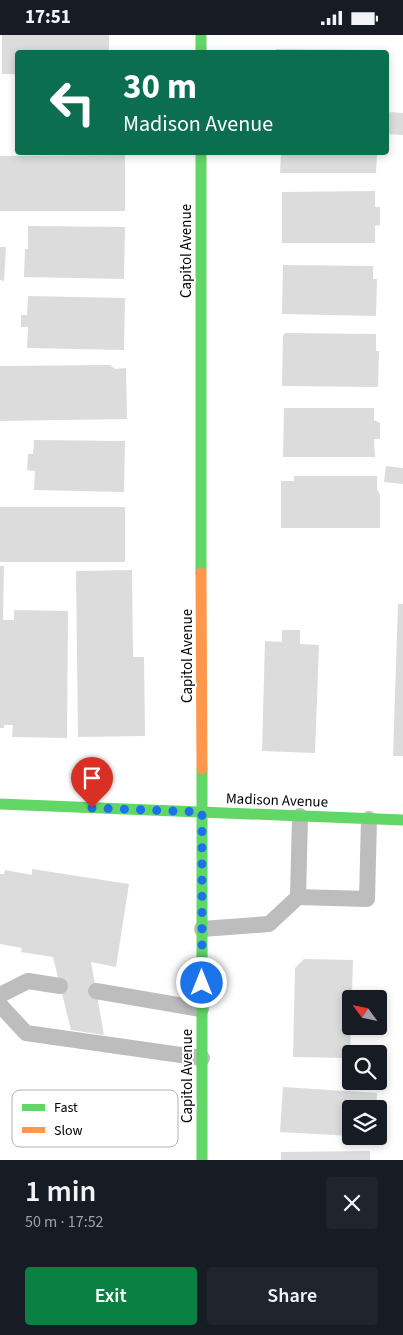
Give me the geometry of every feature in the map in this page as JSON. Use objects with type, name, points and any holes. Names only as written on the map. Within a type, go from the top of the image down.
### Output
[{"type":"main road","points":[[201,35],[201,50]]},
{"type":"main road","name":"Capitol Avenue","points":[[201,155],[202,1160]]},
{"type":"main road","name":"Madison Avenue","points":[[0,804],[403,820]]},
{"type":"lane","points":[[298,897],[300,816]]},
{"type":"lane","points":[[202,929],[269,924],[298,897],[368,899],[369,819]]},
{"type":"lane","points":[[0,995],[28,981],[60,987]]},
{"type":"lane","points":[[96,991],[201,1009]]},
{"type":"lane","points":[[0,1005],[26,1033],[202,1058]]},
{"type":"building","points":[[2,35],[109,35],[109,50],[15,50],[15,74],[2,74]]},
{"type":"building","points":[[276,49],[375,50],[276,50]]},
{"type":"building","points":[[389,112],[403,113],[403,135],[389,134]]},
{"type":"building","points":[[125,155],[125,211],[0,211],[0,156]]},
{"type":"building","points":[[281,155],[377,155],[376,173],[280,173]]},
{"type":"building","points":[[375,191],[375,207],[380,207],[380,225],[375,226],[375,243],[282,243],[282,192]]},
{"type":"building","points":[[28,226],[125,227],[124,279],[24,277],[25,249],[28,249]]},
{"type":"building","points":[[0,247],[6,247],[4,281],[0,280]]},
{"type":"building","points":[[283,265],[373,266],[373,279],[377,279],[376,316],[282,314]]},
{"type":"building","points":[[28,296],[125,298],[124,350],[27,348],[28,327],[21,327],[21,315],[27,315]]},
{"type":"building","points":[[285,333],[376,334],[376,351],[379,351],[378,387],[282,386],[283,336]]},
{"type":"building","points":[[110,365],[115,369],[126,368],[127,419],[0,421],[0,366]]},
{"type":"building","points":[[284,408],[374,408],[374,420],[380,423],[380,439],[374,439],[375,457],[283,457]]},
{"type":"building","points":[[34,440],[125,441],[124,492],[34,490],[35,471],[27,470],[28,454],[33,454]]},
{"type":"building","points":[[386,466],[403,468],[403,484],[384,482]]},
{"type":"building","points":[[294,476],[377,476],[377,490],[380,494],[380,528],[281,528],[281,481],[294,481]]},
{"type":"building","points":[[0,507],[125,507],[125,562],[0,562]]},
{"type":"building","points":[[0,566],[4,566],[3,620],[14,620],[14,610],[68,611],[67,738],[12,737],[13,725],[4,725],[4,728],[0,728]]},
{"type":"building","points":[[132,570],[133,657],[144,657],[145,736],[78,737],[76,571]]},
{"type":"building","points":[[398,604],[403,604],[403,756],[393,756]]},
{"type":"building","points":[[282,630],[300,630],[300,644],[319,645],[315,753],[262,751],[265,641],[282,642]]},
{"type":"building","points":[[32,869],[129,884],[116,967],[91,962],[104,1035],[71,1030],[53,957],[21,952],[22,948],[0,944],[0,874],[4,874],[5,870],[32,875]]},
{"type":"building","points":[[304,959],[353,960],[352,990],[342,990],[342,1035],[351,1035],[350,1045],[342,1045],[342,1058],[293,1057],[295,968]]},
{"type":"building","points":[[283,1087],[377,1093],[377,1100],[342,1100],[342,1135],[280,1132]]},
{"type":"building","points":[[370,1151],[370,1160],[281,1160],[281,1152]]},
{"type":"traffic: fast","points":[[201,35],[201,50]]},
{"type":"traffic: fast","points":[[201,155],[201,573]]},
{"type":"traffic: fast","points":[[202,769],[202,1160]]},
{"type":"traffic: fast","points":[[0,804],[403,820]]},
{"type":"traffic: slow","points":[[201,573],[202,769]]},
{"type":"route","points":[[92,808],[202,812],[202,983]]}]
